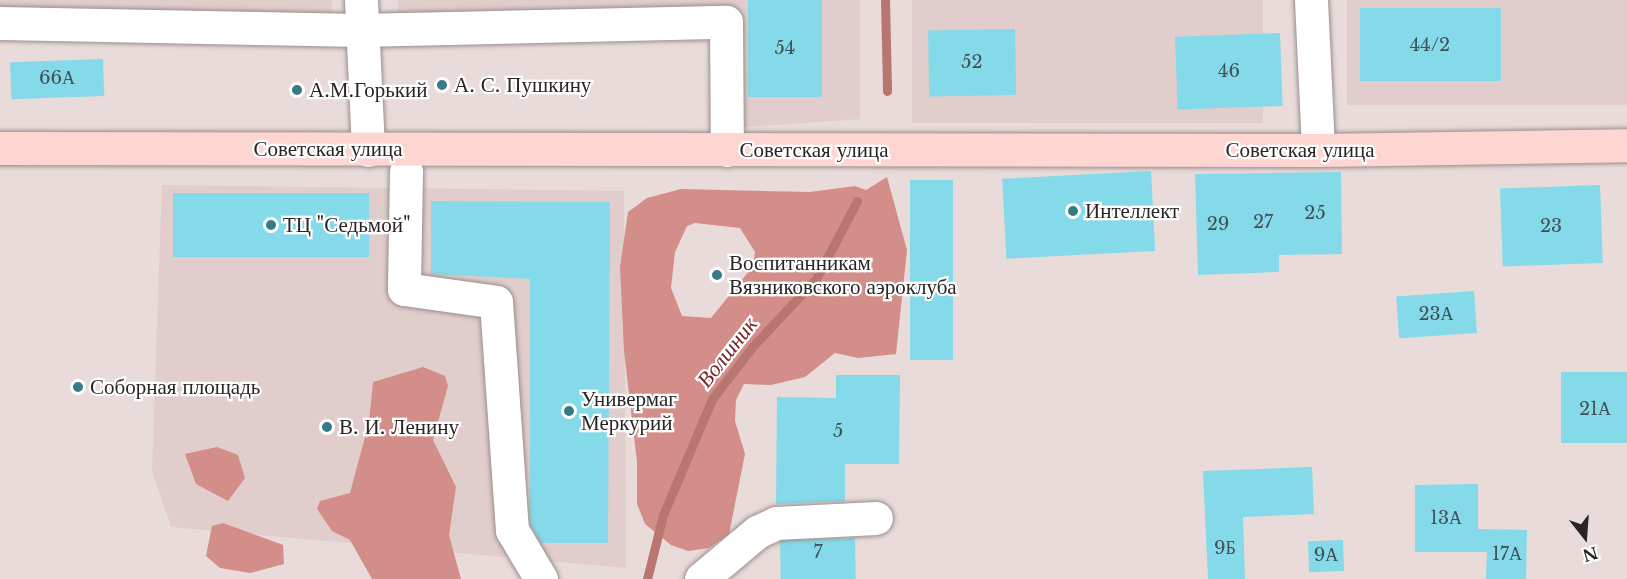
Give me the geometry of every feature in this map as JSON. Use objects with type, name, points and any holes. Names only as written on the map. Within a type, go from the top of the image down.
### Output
[{"type":"main road","name":"Советская улица","points":[[0,148],[1318,150],[1627,145]]},
{"type":"street","points":[[1311,0],[1318,150]]},
{"type":"street","points":[[360,15],[368,150]]},
{"type":"street","points":[[0,23],[360,15],[726,22],[727,150]]},
{"type":"street","points":[[406,171],[404,289],[496,302],[512,530],[541,579]]},
{"type":"street","points":[[701,579],[757,532],[776,523],[876,518]]},
{"type":"shaded area","points":[[0,0],[332,0],[332,22],[0,30]]},
{"type":"shaded area","points":[[398,0],[860,0],[860,119],[735,128],[736,20],[398,18]]},
{"type":"shaded area","points":[[912,0],[1263,0],[1263,123],[912,123]]},
{"type":"shaded area","points":[[1347,0],[1627,0],[1627,105],[1347,105]]},
{"type":"shaded area","points":[[887,177],[907,250],[896,354],[858,358],[835,353],[805,377],[771,385],[744,384],[736,400],[735,421],[745,454],[729,534],[709,548],[688,551],[671,545],[645,524],[637,504],[637,462],[624,351],[620,267],[628,212],[647,198],[681,189],[810,192],[855,186],[866,190]],"holes":[[[695,223],[740,228],[755,252],[753,266],[711,318],[682,316],[671,288],[675,252],[687,226]]]},
{"type":"shaded area","points":[[162,185],[624,191],[626,568],[171,527],[152,471]]},
{"type":"shaded area","points":[[423,367],[445,376],[448,386],[433,440],[456,487],[449,535],[461,579],[372,579],[350,540],[332,531],[317,509],[320,501],[350,493],[369,422],[373,382]]},
{"type":"shaded area","points":[[217,447],[238,455],[245,478],[228,501],[196,484],[185,454]]},
{"type":"shaded area","points":[[223,523],[283,545],[284,564],[250,573],[220,568],[206,556],[212,526]]},
{"type":"building","points":[[748,0],[822,0],[822,97],[748,97]]},
{"type":"building","points":[[1360,8],[1501,8],[1501,81],[1360,81]]},
{"type":"building","points":[[1015,29],[1016,95],[929,97],[928,31]]},
{"type":"building","points":[[1280,33],[1283,106],[1178,110],[1175,37]]},
{"type":"building","points":[[103,59],[104,96],[11,99],[10,62]]},
{"type":"building","points":[[1151,171],[1155,251],[1006,259],[1002,179]]},
{"type":"building","points":[[1341,172],[1342,254],[1279,255],[1279,272],[1198,275],[1195,174]]},
{"type":"building","points":[[910,180],[953,180],[953,360],[910,360]]},
{"type":"building","points":[[1600,185],[1603,263],[1503,266],[1500,188]]},
{"type":"building","name":"ТЦ \"Седьмой\"","points":[[173,193],[369,193],[369,257],[173,257]]},
{"type":"building","name":"Универмаг Меркурий","points":[[431,201],[610,202],[608,543],[541,543],[530,524],[530,279],[431,274]]},
{"type":"building","points":[[1474,291],[1477,333],[1399,338],[1396,296]]},
{"type":"building","points":[[1561,372],[1627,372],[1627,443],[1561,443]]},
{"type":"building","points":[[836,375],[900,375],[899,464],[845,464],[845,501],[776,504],[777,397],[836,398]]},
{"type":"building","points":[[1312,467],[1314,514],[1243,517],[1245,579],[1208,579],[1203,471]]},
{"type":"building","points":[[1478,484],[1478,529],[1527,530],[1526,579],[1486,579],[1487,552],[1415,552],[1415,485]]},
{"type":"building","points":[[855,538],[856,579],[781,579],[780,539]]},
{"type":"building","points":[[1343,540],[1344,571],[1309,572],[1308,541]]},
{"type":"waterway","name":"Волшник","points":[[885,0],[887,91]]},
{"type":"waterway","name":"Волшник","points":[[647,579],[663,515],[712,399],[753,346],[816,279],[857,201]]},
{"type":"place","name":"А. С. Пушкину","points":[[442,85]]},
{"type":"place","name":"А.М.Горький","points":[[297,90]]},
{"type":"place","name":"Интеллект","points":[[1073,211]]},
{"type":"place","name":"ТЦ \"Седьмой\"","points":[[271,225]]},
{"type":"place","name":"Воспитанникам Вязниковского аэроклуба","points":[[717,275]]},
{"type":"place","name":"Соборная площадь","points":[[78,387]]},
{"type":"place","name":"Универмаг Меркурий","points":[[569,411]]},
{"type":"place","name":"В. И. Ленину","points":[[327,427]]}]
